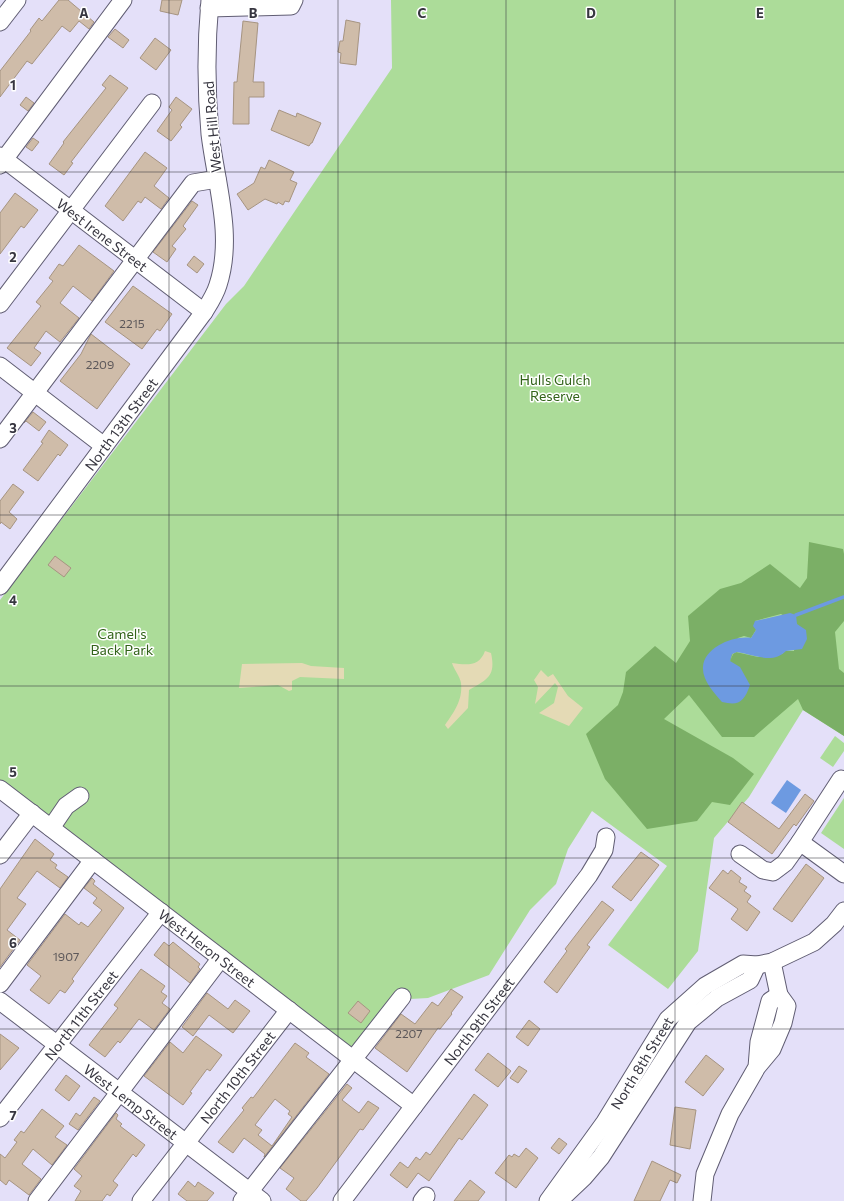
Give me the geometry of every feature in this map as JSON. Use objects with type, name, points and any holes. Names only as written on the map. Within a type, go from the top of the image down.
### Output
[{"type":"street","points":[[0,22],[16,0]]},
{"type":"street","points":[[1,160],[123,0]]},
{"type":"street","points":[[210,4],[292,3]]},
{"type":"street","name":"West Hill Road","points":[[210,4],[207,60],[210,119],[226,238],[225,254]]},
{"type":"street","points":[[0,304],[152,103]]},
{"type":"street","name":"West Irene Street","points":[[1,160],[70,210],[204,312]]},
{"type":"street","points":[[0,439],[193,183],[217,179]]},
{"type":"street","name":"North 13th Street","points":[[2,581],[204,312],[218,286],[225,254]]},
{"type":"street","points":[[0,366],[104,446]]},
{"type":"street","points":[[740,854],[763,870],[773,872],[785,863],[841,779]]},
{"type":"street","name":"West Heron Street","points":[[0,789],[414,1106]]},
{"type":"street","points":[[51,828],[66,806],[80,796]]},
{"type":"street","points":[[0,855],[32,813]]},
{"type":"street","name":"North 9th Street","points":[[342,1201],[589,875],[604,850],[606,837]]},
{"type":"street","points":[[800,842],[844,874]]},
{"type":"street","points":[[0,984],[93,860]]},
{"type":"street","name":"North 11th Street","points":[[0,1118],[56,1044],[161,912]]},
{"type":"street","points":[[702,1201],[705,1174],[730,1114],[757,1067],[760,1042],[770,1001],[779,995],[765,964],[814,942],[834,924],[844,912]]},
{"type":"street","points":[[37,1201],[221,958]]},
{"type":"street","name":"North 8th Street","points":[[550,1198],[566,1194],[584,1177],[601,1157],[688,1022],[717,998],[750,980],[765,964]]},
{"type":"street","points":[[251,1198],[352,1058],[358,1053],[402,997]]},
{"type":"street","name":"West Lemp Street","points":[[0,1001],[185,1143],[251,1198]]},
{"type":"street","name":"North 10th Street","points":[[141,1201],[289,1010]]},
{"type":"green space","name":"Hulls Gulch Reserve","points":[[391,0],[844,0],[844,736],[803,710],[749,797],[714,838],[698,951],[668,989],[608,945],[667,866],[592,811],[568,849],[556,884],[530,910],[489,975],[428,998],[392,1000],[353,1050],[0,780],[0,600],[226,304],[244,286],[392,68]]},
{"type":"green space","points":[[809,542],[843,549],[844,621],[835,632],[839,669],[844,673],[844,736],[803,710],[798,699],[754,737],[722,737],[689,695],[664,719],[733,758],[754,774],[730,805],[712,802],[697,821],[647,829],[605,779],[586,734],[618,705],[623,692],[626,672],[655,646],[676,663],[690,641],[688,616],[720,589],[741,583],[770,564],[800,588],[807,578]],"holes":[[[781,614],[797,624],[794,651],[785,651],[782,654],[758,657],[736,652],[733,654],[730,661],[738,638],[744,636],[751,638],[756,630],[755,621]]]},
{"type":"green space","points":[[835,736],[844,743],[844,751],[833,767],[820,758]]},
{"type":"green space","points":[[844,798],[844,849],[821,833]]},
{"type":"sand","points":[[485,651],[491,653],[491,672],[486,680],[469,690],[468,708],[448,729],[445,725],[457,706],[461,695],[461,683],[452,663],[472,664],[479,660]]},
{"type":"sand","points":[[302,663],[311,666],[344,668],[344,679],[300,677],[292,681],[292,690],[289,691],[278,685],[239,688],[242,664]]},
{"type":"sand","points":[[541,670],[548,677],[553,674],[568,696],[583,708],[569,726],[539,713],[554,703],[558,687],[555,683],[535,704],[538,687],[534,680]]},
{"type":"water","points":[[790,613],[796,615],[797,624],[806,630],[807,639],[802,649],[786,651],[781,655],[769,658],[762,658],[737,652],[732,654],[730,661],[740,667],[750,685],[743,699],[737,703],[722,702],[709,686],[704,677],[703,667],[709,654],[714,648],[721,644],[737,638],[751,638],[756,630],[753,626],[755,621]]},
{"type":"water","points":[[787,780],[801,790],[786,813],[771,803]]},
{"type":"building","points":[[59,0],[68,0],[94,22],[89,29],[79,21],[70,32],[62,26],[32,64],[27,61],[0,97],[0,71],[31,31],[30,30],[39,18],[42,21]]},
{"type":"building","points":[[162,0],[182,0],[178,15],[160,11]]},
{"type":"building","points":[[346,20],[360,23],[356,65],[340,63],[341,53],[338,52],[340,41],[343,41]]},
{"type":"building","points":[[243,21],[258,23],[253,82],[264,82],[264,97],[249,97],[249,124],[233,124],[234,82],[237,82]]},
{"type":"building","points":[[115,29],[129,40],[123,48],[108,37]]},
{"type":"building","points":[[155,38],[171,50],[156,70],[140,58]]},
{"type":"building","points":[[110,75],[128,88],[71,162],[73,163],[64,175],[49,164],[64,143],[63,142],[106,88],[102,85]]},
{"type":"building","points":[[26,97],[34,103],[28,111],[20,105]]},
{"type":"building","points":[[176,97],[192,109],[180,125],[182,127],[171,141],[157,131],[172,110],[169,107]]},
{"type":"building","points":[[279,110],[296,117],[297,113],[321,123],[312,143],[309,146],[271,130]]},
{"type":"building","points":[[33,138],[39,142],[32,151],[26,147]]},
{"type":"building","points":[[145,152],[167,168],[154,186],[169,198],[161,209],[145,197],[141,203],[138,201],[123,221],[105,206]]},
{"type":"building","points":[[269,160],[294,172],[290,180],[297,183],[289,202],[285,201],[283,205],[278,202],[277,204],[265,199],[248,210],[237,194],[254,183],[261,167],[265,169]]},
{"type":"building","points":[[15,193],[38,210],[24,228],[21,226],[0,254],[0,213]]},
{"type":"building","points":[[192,201],[198,205],[183,226],[186,229],[172,246],[176,249],[167,262],[153,252]]},
{"type":"building","points":[[79,245],[114,271],[92,301],[73,286],[60,303],[79,318],[60,342],[46,331],[34,348],[41,353],[31,366],[7,348],[41,306],[36,302],[53,281],[49,278],[59,264],[63,266]]},
{"type":"building","points":[[194,256],[204,264],[197,273],[187,265]]},
{"type":"building","points":[[133,286],[172,314],[160,331],[157,329],[142,349],[105,322]]},
{"type":"building","points":[[91,334],[130,364],[97,409],[60,381],[81,354]]},
{"type":"building","points":[[33,412],[46,422],[39,431],[26,421],[24,423]]},
{"type":"building","points":[[49,430],[68,445],[60,456],[58,454],[38,481],[23,470],[43,443],[41,442]]},
{"type":"building","points":[[13,484],[24,492],[9,512],[17,519],[10,529],[1,522],[0,524],[0,501]]},
{"type":"building","points":[[55,556],[71,568],[64,577],[48,565]]},
{"type":"building","points":[[805,794],[814,801],[796,826],[794,824],[772,854],[728,822],[742,802],[779,829]]},
{"type":"building","points":[[35,839],[54,854],[50,860],[57,865],[55,868],[68,877],[60,888],[37,871],[17,898],[26,904],[7,930],[20,940],[0,967],[0,889]]},
{"type":"building","points":[[641,852],[659,865],[631,901],[612,887]]},
{"type":"building","points":[[806,864],[824,878],[792,922],[773,909]]},
{"type":"building","points":[[723,870],[728,874],[731,870],[741,878],[739,882],[747,887],[744,891],[751,896],[747,902],[760,912],[747,931],[731,919],[738,909],[709,888]]},
{"type":"building","points":[[92,878],[95,881],[93,884],[124,908],[72,979],[74,981],[65,993],[60,990],[49,1004],[30,990],[41,976],[27,965],[65,914],[79,925],[81,922],[88,927],[102,910],[93,903],[97,898],[84,888]]},
{"type":"building","points":[[602,901],[614,910],[587,945],[590,947],[557,993],[544,982],[567,951],[565,949]]},
{"type":"building","points":[[164,942],[169,946],[173,942],[200,964],[198,967],[200,969],[190,983],[154,955]]},
{"type":"building","points":[[141,969],[165,986],[161,992],[167,996],[162,1003],[170,1009],[154,1030],[139,1019],[120,1043],[118,1041],[105,1057],[89,1045],[118,1008],[114,1005]]},
{"type":"building","points":[[451,989],[463,997],[440,1029],[438,1028],[407,1072],[375,1048],[401,1014],[415,1024],[432,1002],[438,1006]]},
{"type":"building","points":[[207,993],[228,1009],[235,1000],[250,1011],[233,1033],[209,1015],[193,1036],[182,1027]]},
{"type":"building","points":[[358,1001],[370,1011],[361,1023],[348,1013]]},
{"type":"building","points":[[529,1020],[540,1029],[528,1046],[516,1037]]},
{"type":"building","points":[[0,1034],[19,1048],[0,1070]]},
{"type":"building","points":[[196,1036],[222,1055],[210,1071],[207,1069],[190,1092],[192,1093],[183,1105],[144,1076],[170,1042],[183,1053]]},
{"type":"building","points":[[295,1043],[309,1053],[306,1057],[329,1074],[264,1157],[265,1154],[244,1138],[233,1153],[218,1142],[244,1110],[242,1108],[251,1097],[253,1098]],"holes":[[[275,1099],[290,1111],[288,1114],[292,1117],[272,1146],[258,1135],[262,1130],[255,1125]]]},
{"type":"building","points":[[488,1053],[511,1071],[498,1087],[475,1070]]},
{"type":"building","points":[[706,1055],[724,1069],[703,1096],[685,1082]]},
{"type":"building","points":[[519,1066],[527,1071],[518,1083],[510,1078]]},
{"type":"building","points":[[66,1075],[80,1086],[69,1101],[55,1090]]},
{"type":"building","points":[[347,1084],[352,1088],[342,1100],[359,1113],[368,1101],[379,1108],[363,1130],[360,1129],[317,1188],[306,1201],[301,1201],[286,1189],[294,1178],[280,1168]]},
{"type":"building","points":[[474,1094],[488,1105],[462,1140],[459,1138],[429,1181],[418,1173],[407,1188],[390,1175],[400,1162],[408,1168],[416,1157],[420,1160],[426,1152],[430,1155]]},
{"type":"building","points":[[94,1097],[100,1101],[78,1130],[69,1124],[76,1113],[80,1116]]},
{"type":"building","points":[[675,1107],[696,1110],[690,1149],[670,1145]]},
{"type":"building","points":[[42,1109],[64,1126],[55,1137],[67,1145],[52,1165],[33,1149],[22,1164],[41,1179],[29,1195],[9,1180],[6,1185],[0,1180],[0,1154],[5,1158],[17,1142],[14,1140],[21,1131],[24,1133]]},
{"type":"building","points":[[116,1113],[118,1115],[116,1119],[122,1124],[120,1126],[145,1145],[136,1157],[133,1154],[113,1181],[118,1185],[110,1196],[107,1194],[102,1201],[75,1201],[81,1191],[74,1186],[82,1176],[74,1169]]},
{"type":"building","points":[[559,1138],[567,1144],[559,1154],[551,1148]]},
{"type":"building","points":[[526,1148],[538,1158],[516,1188],[495,1173],[509,1155],[512,1157],[514,1154],[519,1157]]},
{"type":"building","points":[[652,1161],[681,1175],[677,1183],[670,1180],[660,1201],[634,1201]]},
{"type":"building","points":[[470,1180],[485,1192],[478,1201],[454,1201]]},
{"type":"building","points":[[188,1181],[195,1187],[198,1182],[214,1193],[207,1201],[187,1201],[178,1194]]},
{"type":"waterway","points":[[796,615],[844,597]]},
{"type":"park label","name":"Camel's Back Park","points":[[122,642]]}]
